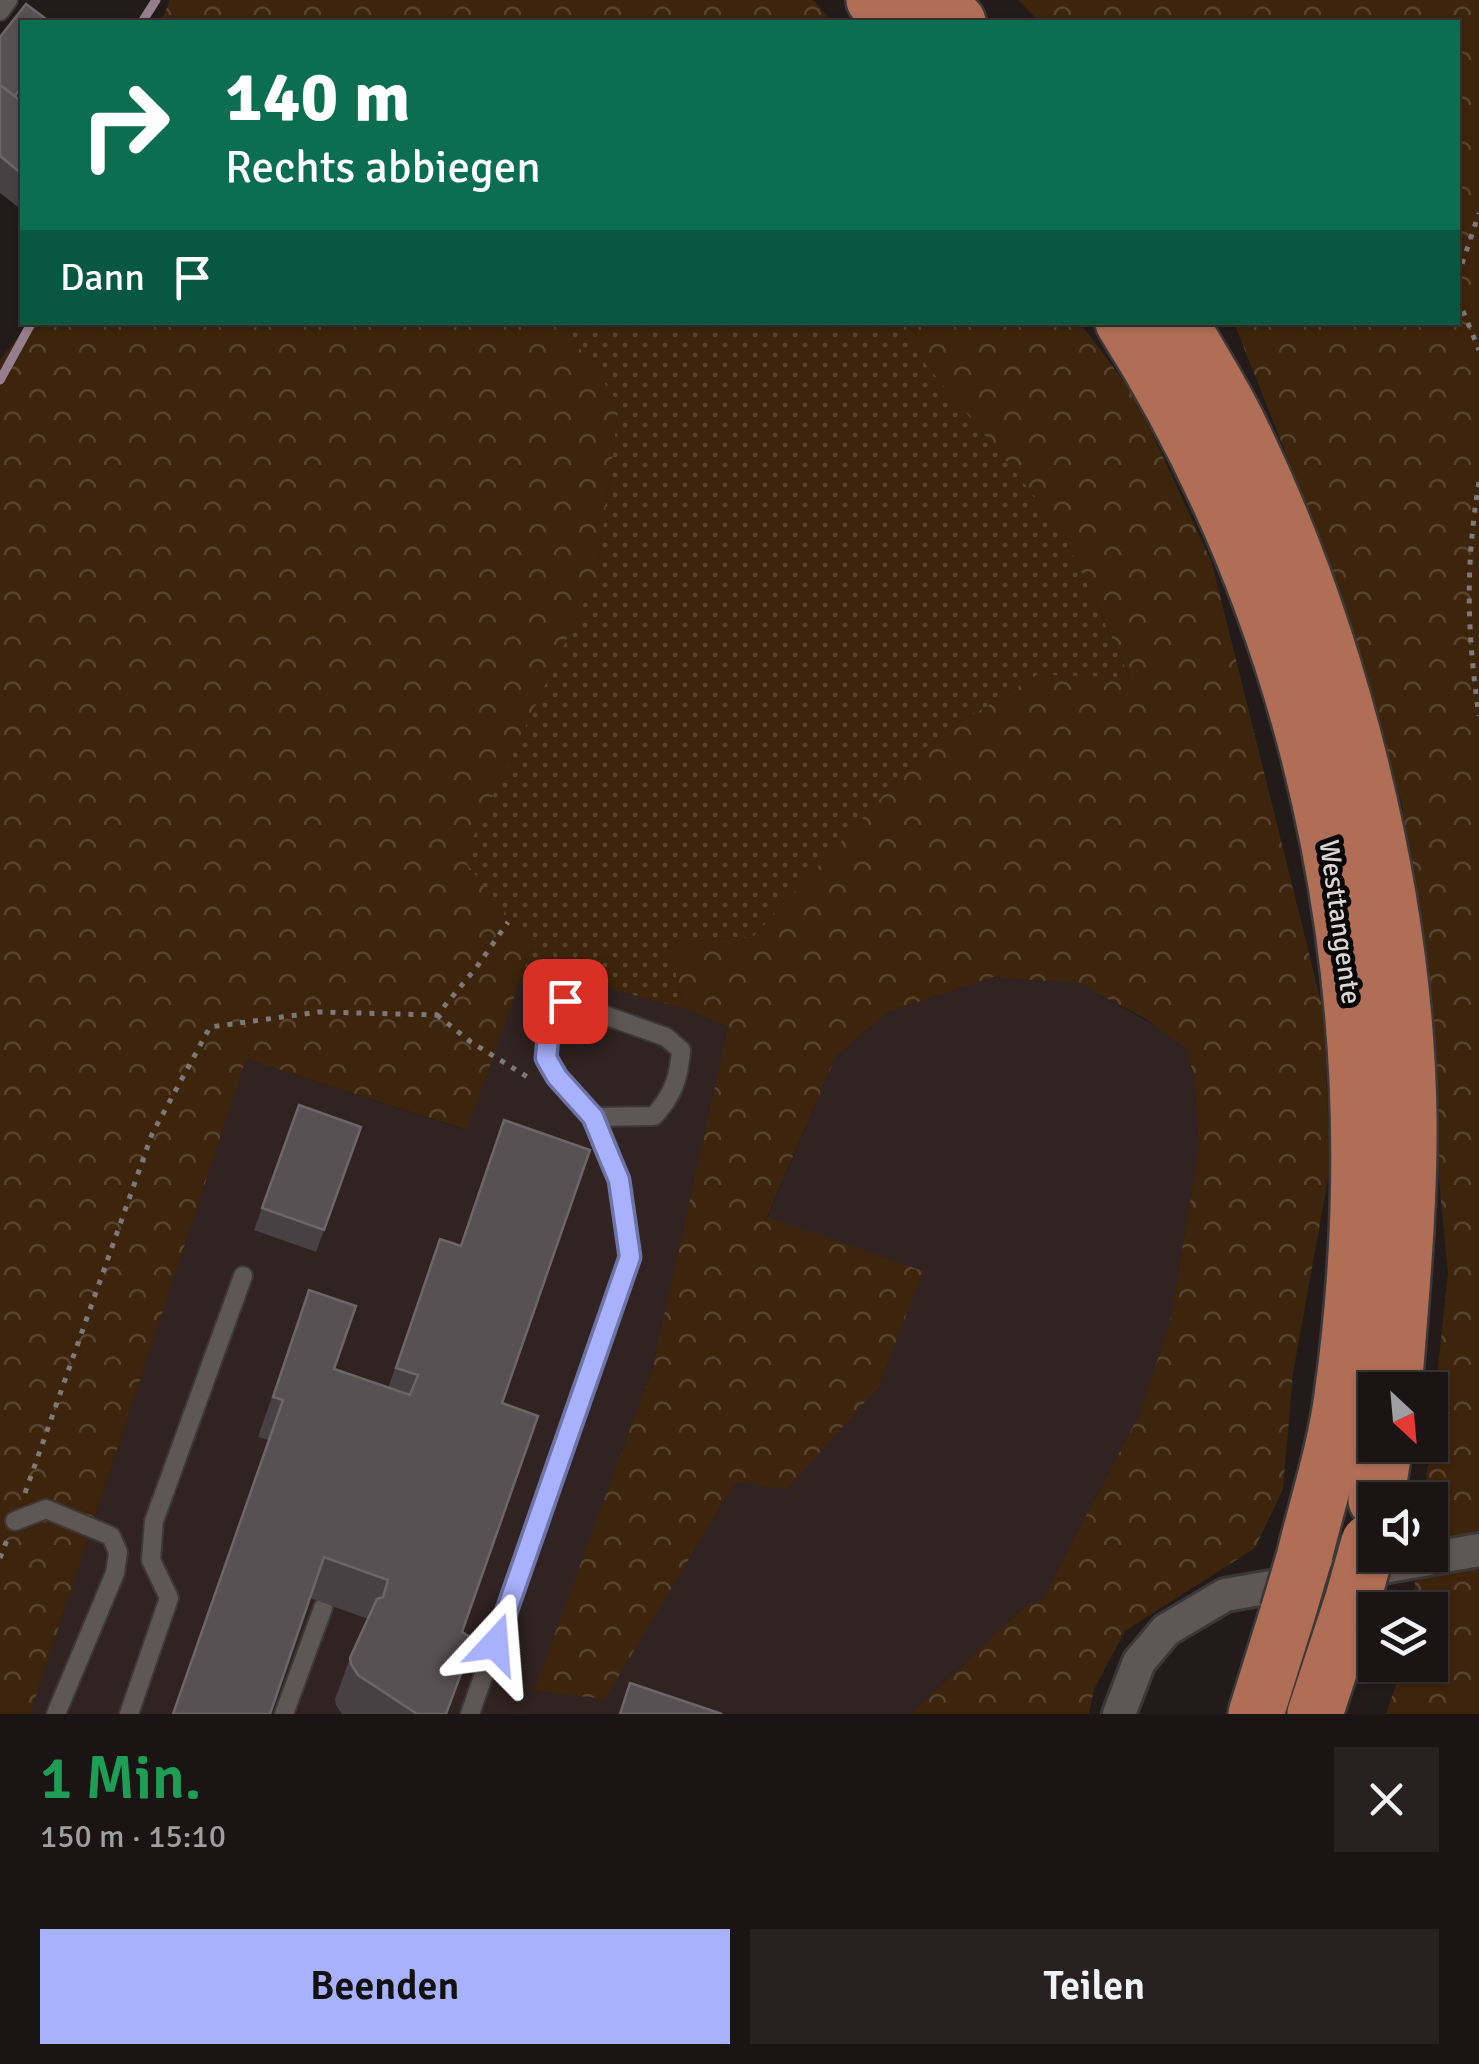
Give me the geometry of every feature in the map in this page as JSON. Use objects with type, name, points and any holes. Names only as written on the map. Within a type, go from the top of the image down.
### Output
[{"type":"highway","points":[[874,0],[892,20]]},
{"type":"highway","points":[[938,0],[956,20]]},
{"type":"highway","name":"Westtangente","points":[[1125,325],[1194,446],[1248,560],[1324,812],[1345,927],[1359,1081],[1361,1152],[1356,1268],[1342,1400],[1304,1558],[1256,1714]]},
{"type":"highway","name":"Westtangente","points":[[1182,325],[1240,427],[1298,564],[1366,786],[1386,888],[1402,1011],[1408,1116],[1406,1246],[1396,1372]]},
{"type":"highway","points":[[1315,1714],[1359,1572]]},
{"type":"street","points":[[1119,1714],[1139,1662],[1166,1630],[1224,1596],[1479,1550]]},
{"type":"lane","points":[[0,11],[8,0]]},
{"type":"lane","points":[[470,1714],[630,1257],[619,1180],[593,1117],[557,1077],[546,1058],[549,1027],[565,1001],[666,1037],[681,1050],[679,1076],[670,1099],[654,1116],[593,1117]]},
{"type":"lane","points":[[128,1714],[169,1598],[151,1560],[154,1520],[243,1276]]},
{"type":"lane","points":[[15,1521],[46,1509],[111,1536],[118,1552],[115,1573],[56,1714]]},
{"type":"lane","points":[[284,1714],[323,1608]]},
{"type":"path","points":[[1460,270],[1479,213]]},
{"type":"path","points":[[1460,305],[1479,350]]},
{"type":"path","points":[[1479,482],[1469,542],[1469,643],[1479,716]]},
{"type":"path","points":[[436,1014],[476,968],[508,922]]},
{"type":"path","points":[[0,1558],[152,1134],[210,1027],[319,1012],[436,1014],[471,1042],[532,1080]]},
{"type":"shaded area","points":[[525,967],[683,1008],[728,1027],[652,1369],[535,1691],[604,1699],[735,1482],[879,1386],[922,1271],[767,1218],[836,1056],[888,1012],[993,977],[1085,984],[1165,1031],[1187,1049],[1194,1078],[1199,1147],[1170,1322],[1139,1415],[1041,1602],[1024,1607],[911,1714],[30,1714],[246,1059],[466,1130]]},
{"type":"green space","points":[[170,0],[813,0],[831,20],[162,20]]},
{"type":"green space","points":[[1018,0],[1479,0],[1479,1714],[1386,1714],[1397,1682],[1448,1682],[1448,1592],[1414,1592],[1416,1572],[1448,1572],[1448,1482],[1426,1482],[1428,1462],[1448,1462],[1448,1372],[1438,1372],[1448,1273],[1402,804],[1333,572],[1235,325],[1460,325],[1460,20],[1038,20]]},
{"type":"green space","points":[[27,325],[563,325],[619,404],[597,575],[463,859],[532,947],[467,1130],[246,1059],[30,1714],[0,1714],[0,360]]},
{"type":"green space","points":[[563,325],[894,325],[1061,528],[1130,678],[1037,675],[937,737],[754,936],[670,943],[683,1008],[525,967],[532,947],[462,859],[597,575],[619,404]]},
{"type":"green space","points":[[894,325],[1082,325],[1135,396],[1212,563],[1324,1014],[1330,1168],[1293,1373],[1283,1489],[1255,1548],[1125,1631],[1094,1689],[1089,1714],[911,1714],[1024,1607],[1041,1602],[1139,1415],[1170,1322],[1199,1147],[1194,1078],[1187,1049],[1146,1019],[1084,984],[993,977],[888,1012],[836,1056],[767,1217],[923,1271],[879,1386],[787,1489],[735,1482],[605,1699],[534,1691],[652,1369],[728,1027],[683,1008],[670,943],[754,936],[937,737],[1037,675],[1130,677],[1061,528]]},
{"type":"building","points":[[26,4],[47,20],[20,20],[20,89],[15,96],[0,85],[0,37]]},
{"type":"building","points":[[0,85],[20,100],[20,172],[0,156]]},
{"type":"building","points":[[299,1105],[361,1127],[324,1230],[262,1208]]},
{"type":"building","points":[[504,1120],[590,1150],[502,1403],[538,1416],[462,1632],[474,1639],[446,1714],[417,1714],[358,1675],[350,1658],[388,1580],[324,1557],[270,1714],[173,1714],[283,1400],[273,1397],[309,1290],[356,1306],[334,1369],[410,1395],[418,1375],[396,1368],[440,1239],[461,1246]]},
{"type":"building","points":[[630,1683],[722,1714],[620,1714]]},
{"type":"waterway","points":[[143,20],[156,0]]},
{"type":"waterway","points":[[0,380],[30,325]]},
{"type":"route","points":[[495,1644],[630,1257],[619,1180],[593,1117],[557,1077],[546,1058],[549,1027],[565,1001]]}]
